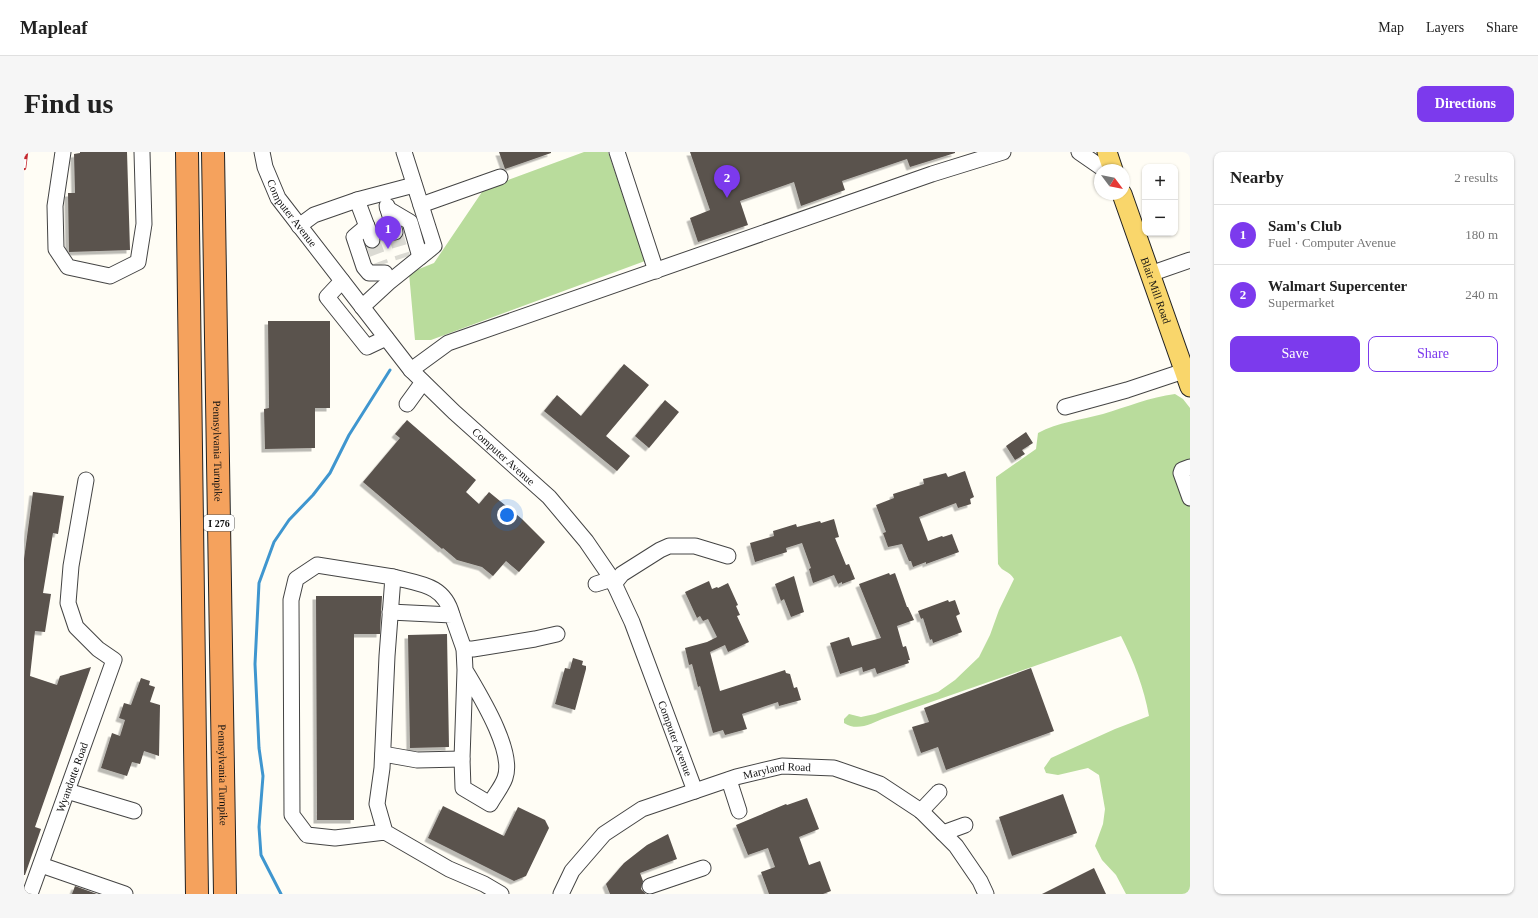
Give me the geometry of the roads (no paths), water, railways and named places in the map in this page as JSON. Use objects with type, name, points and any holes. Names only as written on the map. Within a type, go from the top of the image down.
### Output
[{"type":"highway","name":"I 276","points":[[187,152],[197,894]]},
{"type":"highway","name":"Pennsylvania Turnpike","points":[[213,152],[225,894]]},
{"type":"main road","points":[[1107,152],[1111,164]]},
{"type":"main road","name":"Blair Mill Road","points":[[1124,200],[1187,379]]},
{"type":"street","points":[[63,152],[55,206],[56,249],[68,267],[110,276],[138,262],[144,224],[142,152]]},
{"type":"street","name":"Computer Avenue","points":[[262,152],[265,167],[278,198],[411,370],[454,412],[549,497],[586,541],[613,582],[624,623],[642,669],[695,792]]},
{"type":"street","points":[[362,307],[385,274],[404,263],[420,257],[434,246],[404,152]]},
{"type":"street","points":[[617,152],[656,271]]},
{"type":"street","points":[[411,370],[448,343],[932,174],[1003,152]]},
{"type":"street","points":[[1079,152],[1096,164]]},
{"type":"street","points":[[421,205],[500,177]]},
{"type":"street","points":[[299,226],[314,215],[357,200],[414,185]]},
{"type":"street","points":[[383,193],[395,232]]},
{"type":"street","points":[[357,200],[372,240]]},
{"type":"street","points":[[388,209],[410,222],[420,257]]},
{"type":"street","points":[[366,226],[354,237],[364,267],[369,273],[385,274]]},
{"type":"street","points":[[1150,274],[1190,260]]},
{"type":"street","points":[[342,281],[327,297],[366,347],[386,338]]},
{"type":"street","points":[[1065,407],[1127,390],[1187,379]]},
{"type":"street","points":[[407,404],[423,382]]},
{"type":"street","points":[[1190,467],[1182,470],[1181,473],[1190,498]]},
{"type":"street","name":"Wyandotte Road","points":[[30,894],[114,660],[98,649],[76,627],[68,603],[71,566],[86,480]]},
{"type":"street","points":[[596,584],[613,582],[622,574],[669,546],[694,546],[728,556]]},
{"type":"street","points":[[465,670],[489,711],[506,754],[506,777],[490,804],[463,788],[462,759],[465,670],[464,648],[450,605],[438,591],[431,586],[393,577],[317,565],[296,579],[291,600],[292,816],[307,835],[335,838],[385,832],[449,869],[484,884],[501,894]]},
{"type":"street","points":[[385,832],[378,804],[383,754],[393,577]]},
{"type":"street","points":[[390,612],[452,615]]},
{"type":"street","points":[[464,648],[473,649],[557,634]]},
{"type":"street","points":[[383,754],[418,760],[462,759]]},
{"type":"street","name":"Maryland Road","points":[[562,894],[572,872],[604,834],[642,809],[729,780],[782,766],[834,768],[880,784],[921,811],[956,846],[980,881],[986,894]]},
{"type":"street","points":[[729,780],[739,811]]},
{"type":"street","points":[[67,791],[134,810]]},
{"type":"street","points":[[921,811],[939,792]]},
{"type":"street","points":[[943,833],[965,825]]},
{"type":"street","points":[[41,865],[125,894]]},
{"type":"street","points":[[650,886],[703,868]]},
{"type":"waterway","points":[[281,894],[261,855],[259,827],[263,776],[259,748],[255,664],[259,583],[274,542],[289,520],[313,495],[330,473],[349,435],[390,370]]},
{"type":"tunnel","points":[[395,232],[403,258]]},
{"type":"tunnel","points":[[372,240],[381,265]]},
{"type":"railway","points":[[24,168],[26,152]]},
{"type":"place","name":"Walmart Supercenter","points":[[727,198]]},
{"type":"place","name":"Sam's Club","points":[[388,249]]}]
